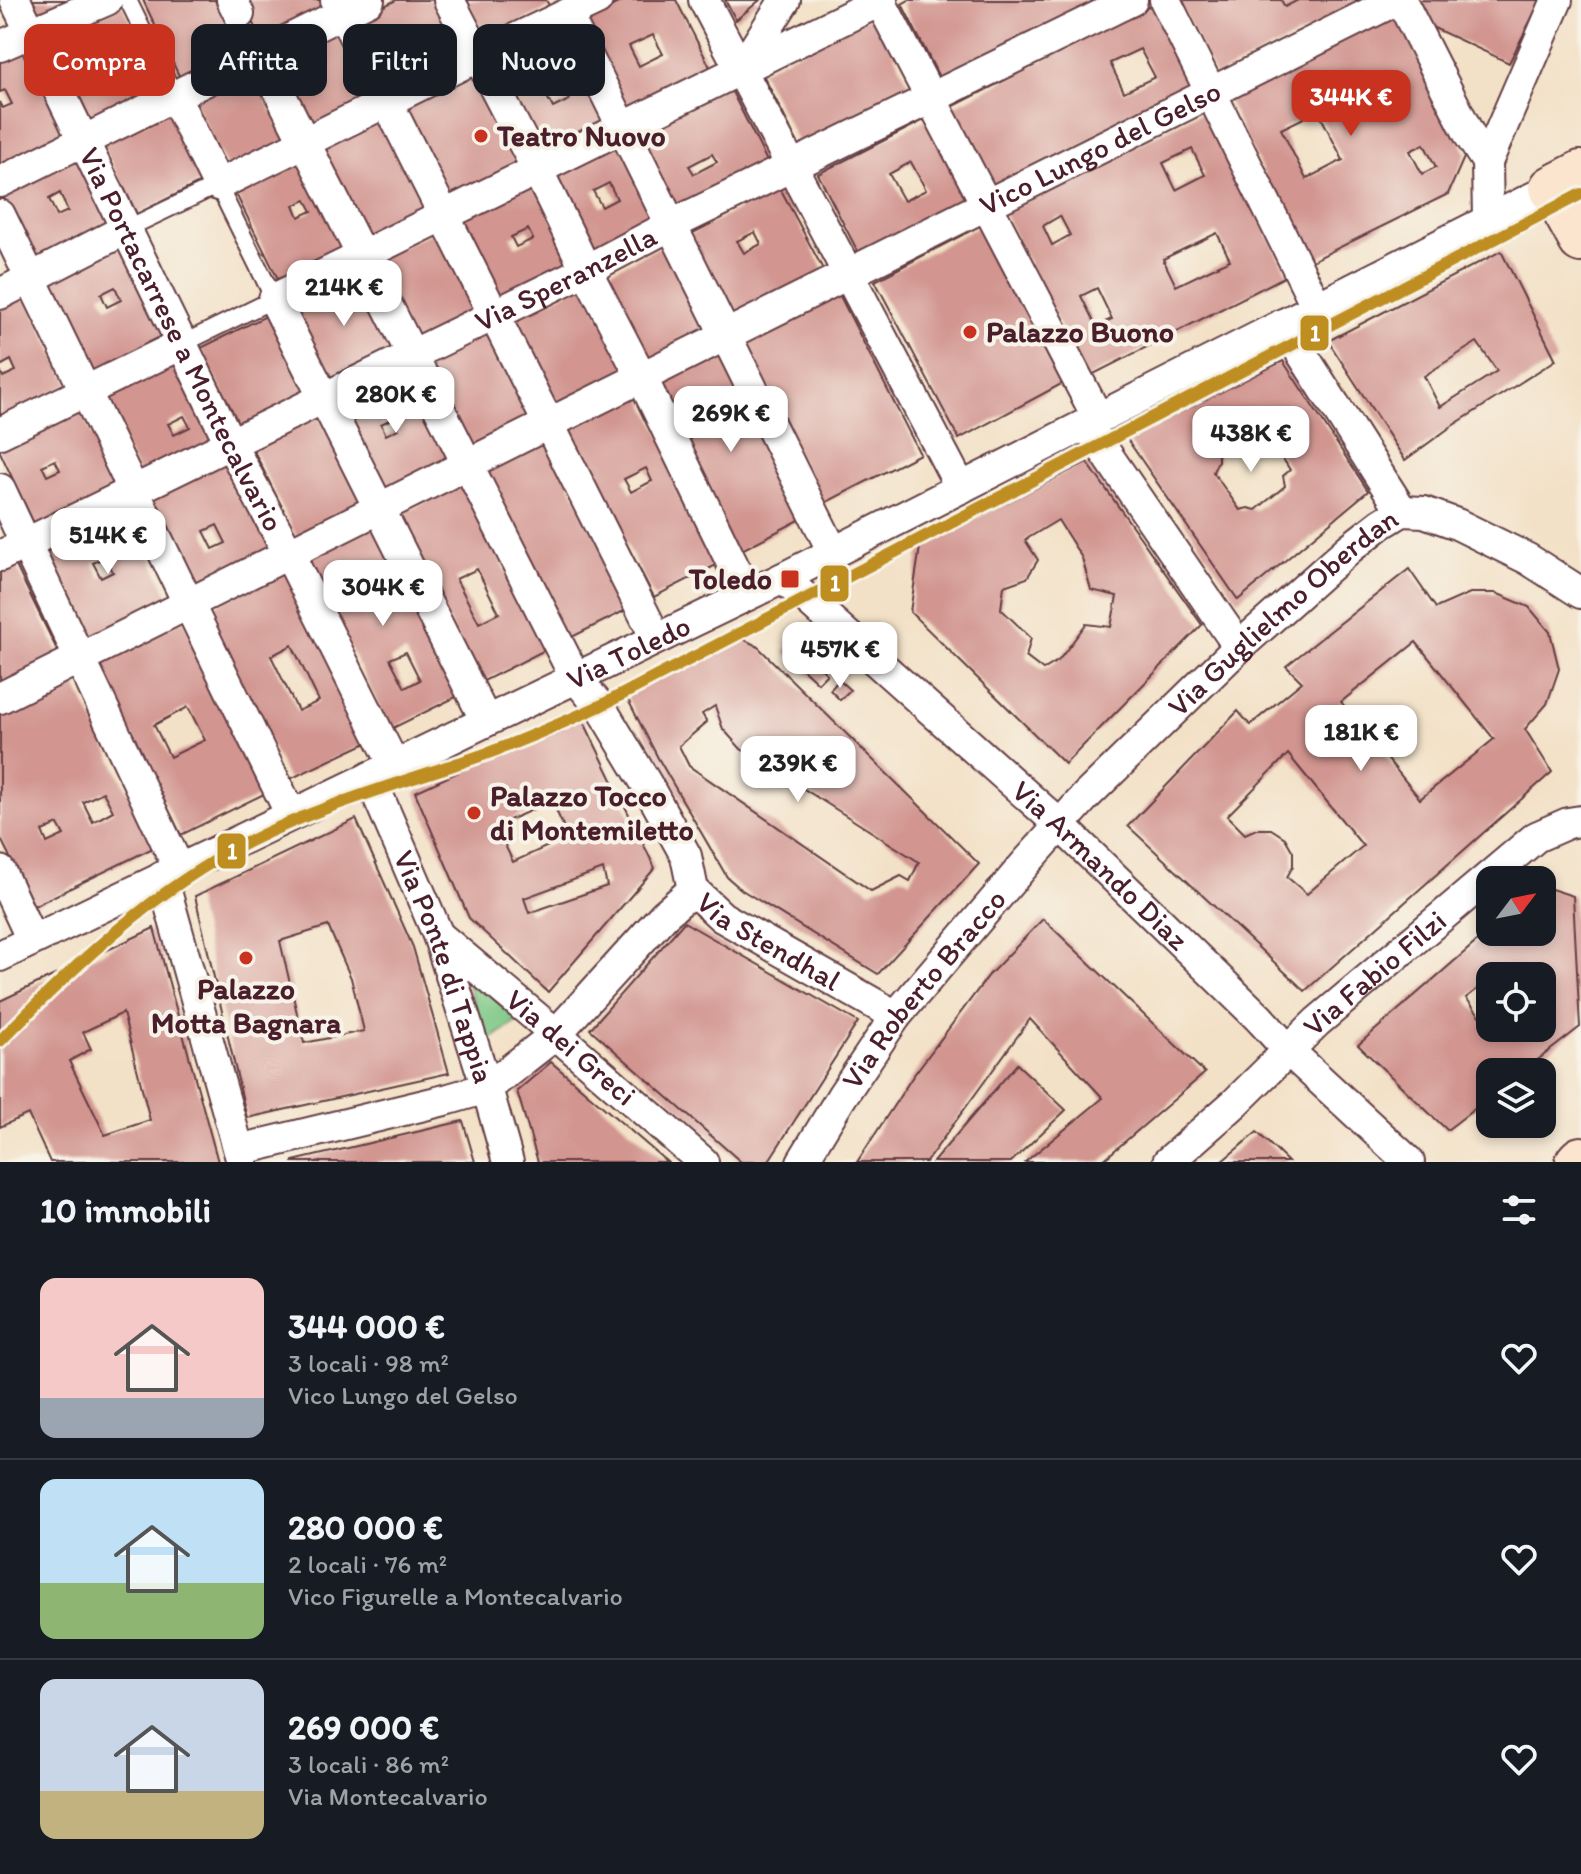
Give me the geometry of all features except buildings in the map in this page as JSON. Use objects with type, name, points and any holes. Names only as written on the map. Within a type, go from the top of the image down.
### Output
[{"type":"main road","points":[[1566,180],[1581,240]]},
{"type":"street","name":"Via Portacarrese a Montecalvario","points":[[15,0],[27,24]]},
{"type":"street","points":[[52,24],[107,0]]},
{"type":"street","points":[[449,0],[473,45]]},
{"type":"street","points":[[534,24],[563,7],[597,0]]},
{"type":"street","points":[[704,0],[961,488]]},
{"type":"street","points":[[741,69],[785,0]]},
{"type":"street","points":[[486,721],[274,299],[881,0],[987,205],[1092,421],[1239,647]]},
{"type":"street","name":"Via Speranzella","points":[[13,550],[1132,0]]},
{"type":"street","points":[[1165,0],[1317,307]]},
{"type":"street","points":[[1398,0],[1487,162]]},
{"type":"street","name":"Vico Lungo del Gelso","points":[[0,698],[1398,0]]},
{"type":"street","points":[[1488,220],[1487,162],[1557,0]]},
{"type":"street","points":[[313,24],[349,4],[387,102],[656,638]]},
{"type":"street","points":[[563,7],[833,552]]},
{"type":"street","points":[[0,46],[24,36]]},
{"type":"street","points":[[174,96],[218,185],[473,59]]},
{"type":"street","name":"Via Portacarrese a Montecalvario","points":[[61,96],[230,443],[289,554],[382,771]]},
{"type":"street","points":[[0,182],[172,96]]},
{"type":"street","name":"Via Stendhal","points":[[281,96],[575,677],[601,708],[686,856],[693,890],[722,917],[896,1016]]},
{"type":"street","points":[[500,96],[747,594]]},
{"type":"street","name":"Via Toledo","points":[[0,956],[783,578],[1566,180]]},
{"type":"street","points":[[0,215],[291,815]]},
{"type":"street","points":[[0,294],[126,229]]},
{"type":"street","points":[[1283,324],[1402,511]]},
{"type":"street","points":[[0,433],[182,344]]},
{"type":"street","points":[[0,489],[13,550],[80,658],[171,873],[240,1156],[487,1088],[556,1034],[664,915],[693,890]]},
{"type":"street","name":"Via Guglielmo Oberdan","points":[[1060,825],[1239,647],[1350,548],[1402,511],[1424,512],[1457,524],[1528,559],[1581,593]]},
{"type":"street","name":"Via Armando Diaz","points":[[783,578],[1060,825],[1259,1018],[1289,1051],[1409,1162]]},
{"type":"street","name":"Via Ponte di Tappia","points":[[382,771],[438,935],[508,1162]]},
{"type":"street","name":"Via Fabio Filzi","points":[[1168,1162],[1235,1103],[1317,1022],[1536,837],[1568,823],[1581,821]]},
{"type":"street","name":"Via Roberto Bracco","points":[[802,1162],[896,1016],[1060,825]]},
{"type":"street","points":[[0,871],[32,940]]},
{"type":"street","name":"Via dei Greci","points":[[438,935],[703,1162]]},
{"type":"lane","points":[[128,0],[140,24]]},
{"type":"lane","points":[[126,229],[218,185],[274,299],[182,344]]},
{"type":"green space","points":[[462,969],[519,1020],[488,1041]]},
{"type":"transit line","name":"1","points":[[0,1041],[86,957],[148,906],[181,882],[250,841],[331,806],[504,747],[600,706],[1581,194]]},
{"type":"place","name":"Teatro Nuovo","points":[[481,136]]},
{"type":"place","name":"Palazzo Buono","points":[[970,332]]},
{"type":"place","name":"Toledo","points":[[790,579]]},
{"type":"place","name":"Palazzo Tocco di Montemiletto","points":[[474,813]]},
{"type":"place","name":"Palazzo Motta Bagnara","points":[[246,958]]}]
